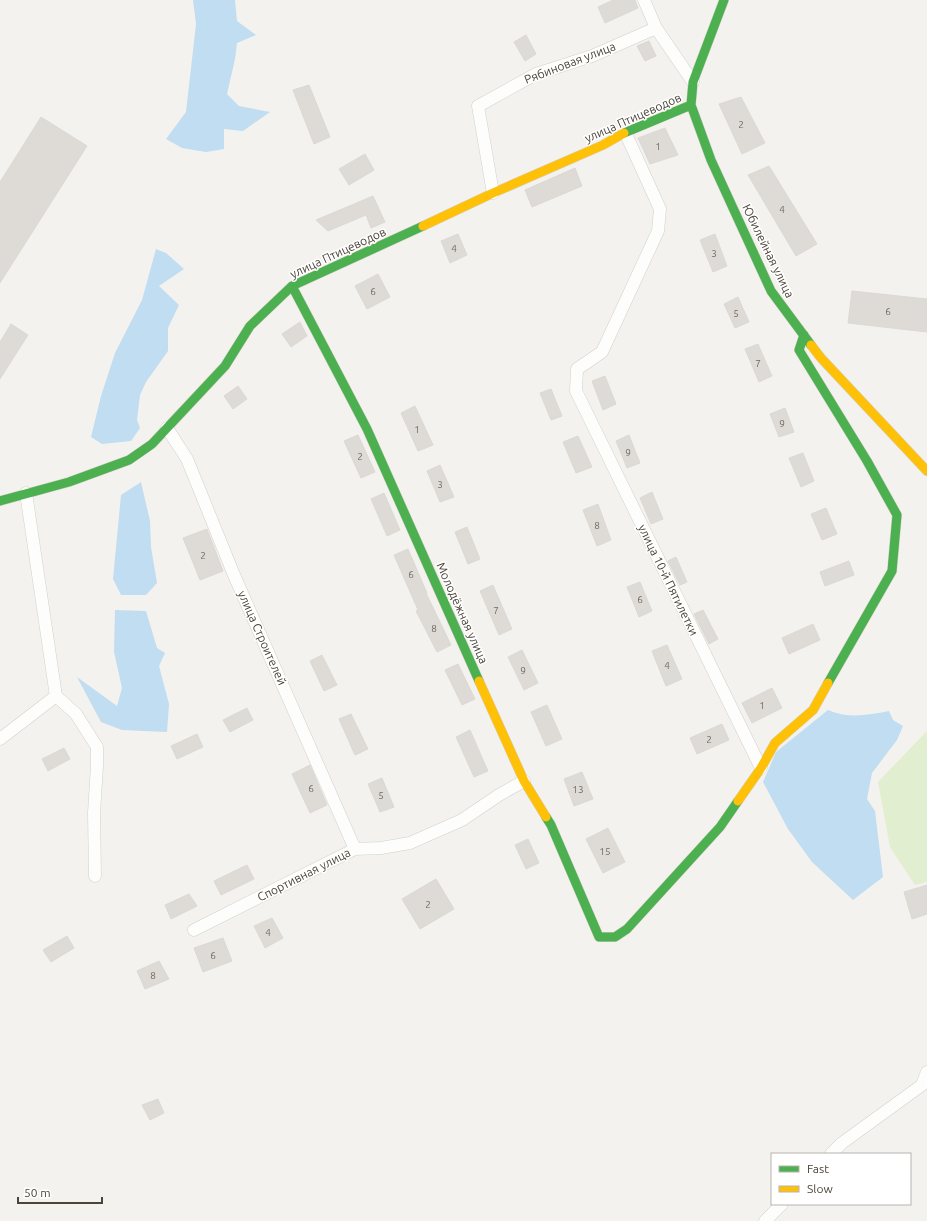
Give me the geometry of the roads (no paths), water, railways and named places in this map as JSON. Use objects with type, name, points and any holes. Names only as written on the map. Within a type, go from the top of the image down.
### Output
[{"type":"street","points":[[644,0],[656,28],[693,82]]},
{"type":"street","name":"Юбилейная улица","points":[[724,0],[693,82],[691,105],[711,160],[771,291],[821,358],[927,471]]},
{"type":"street","name":"Рябиновая улица","points":[[493,193],[478,106],[536,74],[592,56],[656,28]]},
{"type":"street","name":"улица Птицеводов","points":[[0,501],[69,482],[129,460],[152,444],[225,366],[250,326],[292,286],[493,193],[603,145],[625,132],[691,105]]},
{"type":"street","name":"улица 10-й Пятилетки","points":[[625,132],[660,209],[658,231],[602,352],[577,369],[576,392],[761,768]]},
{"type":"street","name":"Молодёжная улица","points":[[292,286],[367,429],[524,781],[552,825],[599,937],[615,938],[627,929],[720,827],[761,768]]},
{"type":"street","points":[[761,768],[775,743],[813,710],[892,572],[896,515],[867,460],[799,350],[804,335]]},
{"type":"street","name":"улица Строителей","points":[[167,428],[187,458],[234,575],[355,849]]},
{"type":"street","points":[[26,493],[56,696],[76,714],[97,747],[94,812],[95,876]]},
{"type":"street","points":[[0,739],[56,696]]},
{"type":"street","name":"Спортивная улица","points":[[194,930],[355,849],[381,848],[410,843],[462,820],[499,795],[524,781]]},
{"type":"street","points":[[832,1153],[842,1143],[922,1085],[927,1072]]},
{"type":"street","points":[[765,1221],[781,1205]]},
{"type":"water","points":[[193,0],[235,0],[237,21],[256,35],[237,43],[227,94],[239,106],[270,112],[243,131],[224,129],[224,149],[206,152],[182,148],[166,139],[186,112],[196,24]]},
{"type":"water","points":[[156,249],[166,253],[184,269],[159,286],[179,305],[168,328],[168,351],[146,382],[140,395],[137,420],[140,428],[131,441],[102,444],[91,437],[101,396],[115,353],[142,300]]},
{"type":"water","points":[[141,482],[150,521],[151,547],[157,583],[146,595],[121,595],[113,579],[121,495]]},
{"type":"water","points":[[115,610],[146,611],[157,648],[165,653],[159,666],[169,704],[167,732],[122,730],[101,722],[77,677],[117,706],[122,688],[114,652]]},
{"type":"water","points":[[828,710],[843,715],[866,715],[889,711],[893,720],[903,726],[897,740],[872,773],[867,799],[875,811],[883,877],[853,900],[812,862],[788,829],[763,782],[776,752]]}]
